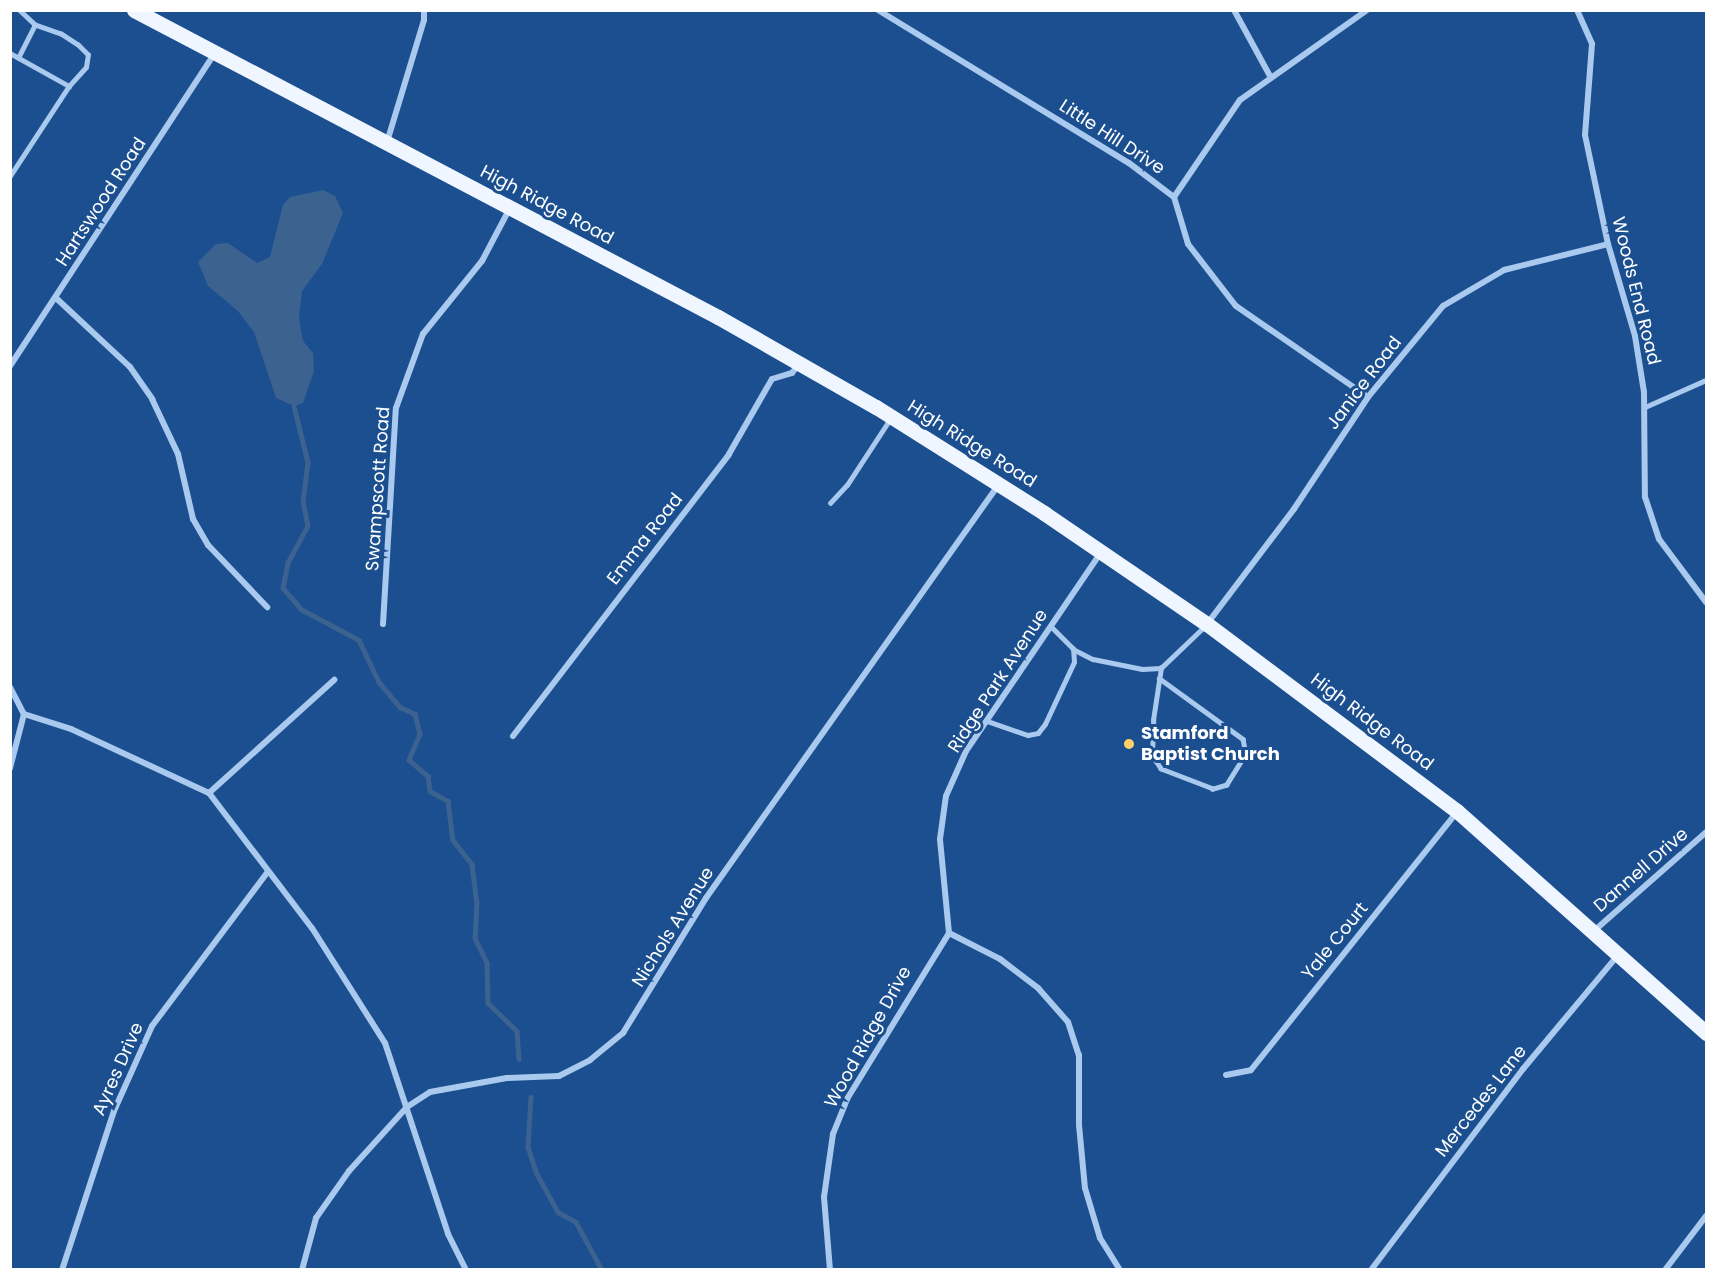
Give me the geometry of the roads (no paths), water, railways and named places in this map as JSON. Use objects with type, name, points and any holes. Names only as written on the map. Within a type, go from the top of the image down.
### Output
[{"type":"main road","name":"High Ridge Road","points":[[139,12],[799,363],[892,416],[1102,551],[1207,624],[1457,811],[1595,930],[1707,1033]]},
{"type":"street","points":[[387,143],[424,21],[424,10]]},
{"type":"street","name":"Little Hill Drive","points":[[878,10],[1129,163],[1174,197],[1188,244],[1236,306],[1368,397]]},
{"type":"street","points":[[1234,10],[1270,76]]},
{"type":"street","points":[[1174,197],[1239,100],[1366,10]]},
{"type":"street","name":"Woods End Road","points":[[1577,10],[1592,44],[1585,135],[1608,244],[1635,336],[1645,407],[1646,497],[1659,539],[1707,602]]},
{"type":"street","name":"Hartswood Road","points":[[10,366],[215,53]]},
{"type":"street","name":"Swampscott Road","points":[[383,624],[396,408],[423,334],[482,261],[510,208]]},
{"type":"street","name":"Janice Road","points":[[1207,624],[1294,509],[1368,397],[1443,306],[1504,270],[1608,244]]},
{"type":"street","points":[[56,298],[130,367],[152,399],[178,454],[193,519],[208,545],[267,607]]},
{"type":"street","name":"Emma Road","points":[[513,736],[729,454],[772,379],[792,373],[799,363]]},
{"type":"street","name":"Nichols Avenue","points":[[302,1269],[316,1218],[349,1171],[407,1107],[430,1092],[507,1078],[559,1076],[590,1060],[623,1033],[706,898],[999,484]]},
{"type":"street","name":"Ridge Park Avenue","points":[[949,933],[940,839],[946,796],[966,751],[1102,551]]},
{"type":"street","points":[[209,794],[334,680]]},
{"type":"street","points":[[10,687],[24,714],[10,768]]},
{"type":"street","points":[[24,714],[71,729],[209,794],[267,873],[312,928],[386,1044],[448,1234],[466,1269]]},
{"type":"street","name":"Yale Court","points":[[1226,1075],[1251,1070],[1457,811]]},
{"type":"street","name":"Dannell Drive","points":[[1595,930],[1707,832]]},
{"type":"street","name":"Ayres Drive","points":[[62,1269],[114,1111],[152,1026],[267,873]]},
{"type":"street","points":[[949,933],[1000,959],[1028,981],[1068,1022],[1079,1055],[1079,1125],[1085,1188],[1100,1238],[1120,1269]]},
{"type":"street","name":"Wood Ridge Drive","points":[[830,1269],[824,1197],[833,1134],[847,1099],[949,933]]},
{"type":"street","name":"Mercedes Lane","points":[[1371,1269],[1523,1069],[1619,954]]},
{"type":"street","points":[[1665,1269],[1707,1216]]},
{"type":"lane","points":[[10,176],[69,86],[86,67],[88,55],[62,34],[35,25],[19,10]]},
{"type":"lane","points":[[18,58],[35,25]]},
{"type":"lane","points":[[10,53],[69,86]]},
{"type":"lane","points":[[1645,407],[1707,380]]},
{"type":"lane","points":[[830,503],[848,485],[892,416]]},
{"type":"lane","points":[[1159,678],[1243,739],[1246,754],[1227,785],[1213,789],[1192,781],[1161,769],[1152,756],[1159,678],[1161,668],[1207,624]]},
{"type":"lane","points":[[1051,627],[1073,649],[1122,665],[1161,668]]},
{"type":"lane","points":[[987,721],[1013,732],[1038,733],[1074,662],[1073,649]]},
{"type":"water","points":[[323,190],[335,196],[343,213],[322,264],[302,291],[299,318],[303,341],[313,353],[314,371],[303,403],[294,406],[276,398],[254,332],[238,311],[208,286],[198,262],[216,244],[228,243],[257,263],[270,257],[283,205],[290,197]]},
{"type":"waterway","points":[[294,406],[308,462],[303,501],[308,526],[288,563],[283,588],[301,609],[359,640],[379,682],[400,707],[415,714],[420,734],[409,760],[428,776],[430,791],[448,801],[453,840],[472,864],[477,902],[475,938],[487,963],[488,1003],[517,1031],[519,1059]]},
{"type":"waterway","points":[[531,1097],[528,1147],[536,1172],[558,1212],[576,1222],[602,1270]]},
{"type":"place","name":"Stamford Baptist Church","points":[[1129,744]]}]
